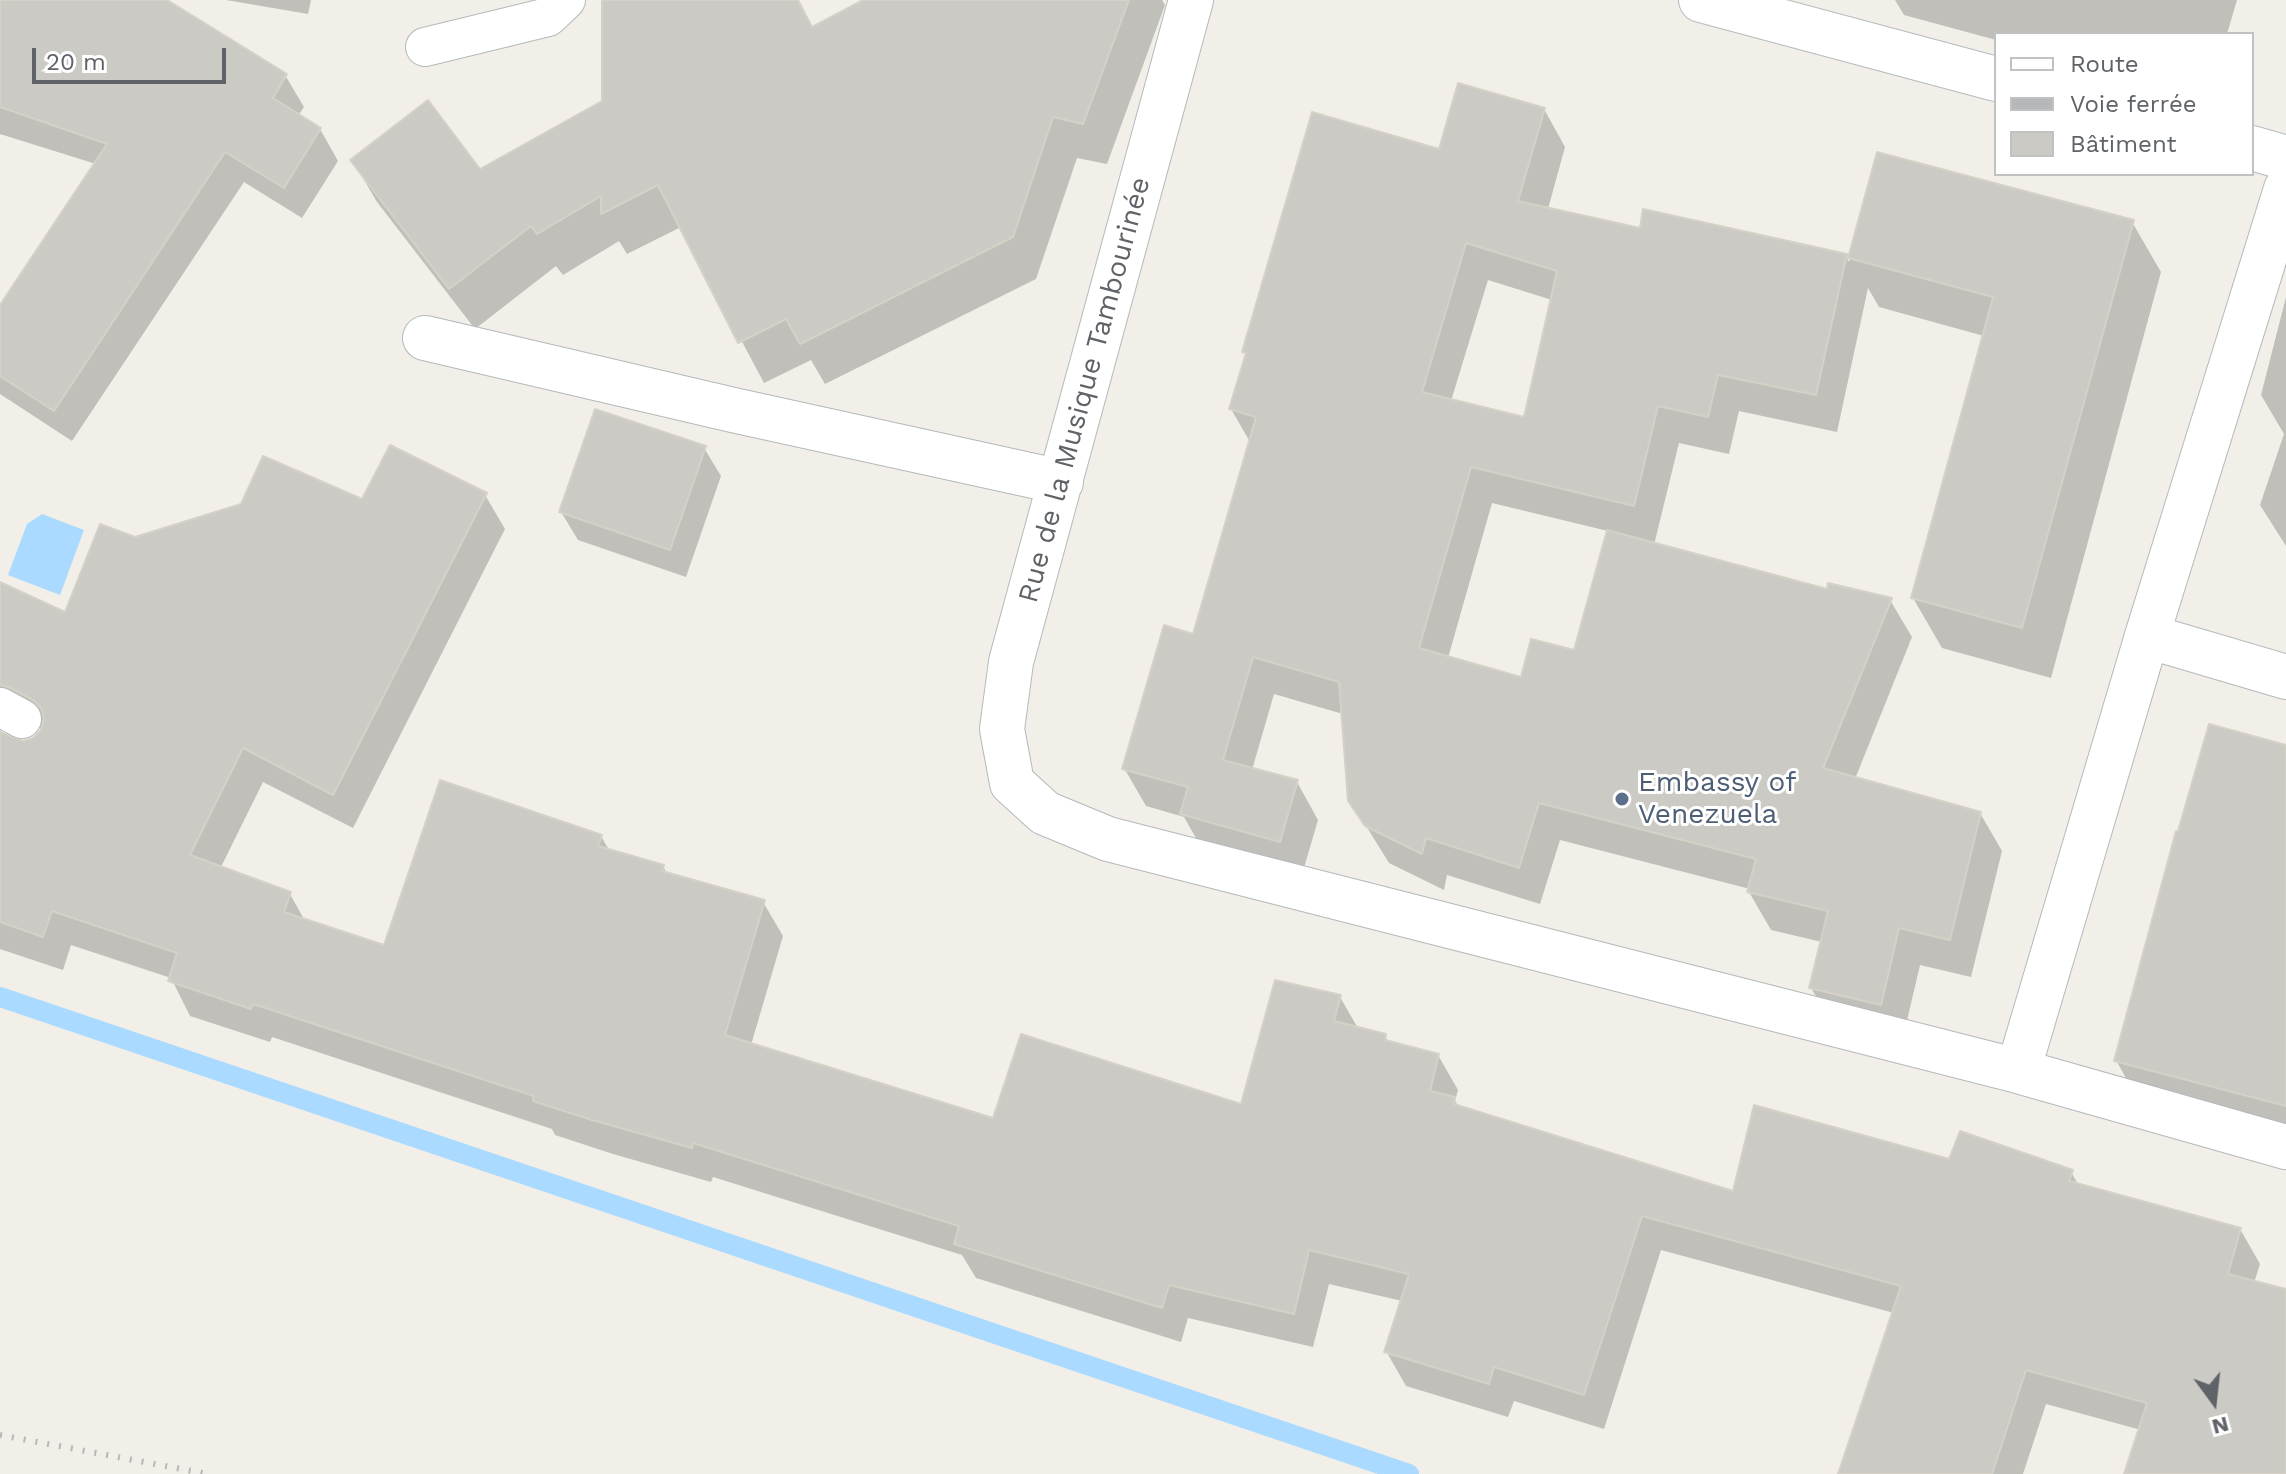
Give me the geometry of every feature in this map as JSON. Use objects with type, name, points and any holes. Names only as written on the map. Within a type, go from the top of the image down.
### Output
[{"type":"street","name":"Rue de la Musique Tambourinée","points":[[1191,0],[1011,662],[1002,729],[1012,783],[1045,813],[1108,839],[2018,1071]]},
{"type":"street","points":[[1701,0],[1994,78]]},
{"type":"street","points":[[2254,149],[2286,158]]},
{"type":"street","points":[[2286,189],[2147,636],[2018,1071],[2286,1147]]},
{"type":"street","points":[[425,338],[1061,482]]},
{"type":"street","points":[[2147,636],[2286,677]]},
{"type":"lane","points":[[425,47],[548,17],[566,0]]},
{"type":"water","points":[[42,514],[84,530],[60,595],[8,575],[27,524]]},
{"type":"building","points":[[0,0],[167,0],[287,74],[273,98],[321,128],[284,188],[225,152],[54,411],[0,376],[0,305],[107,144],[0,107]]},
{"type":"building","points":[[602,0],[798,0],[812,27],[863,0],[1129,0],[1083,124],[1053,117],[1013,237],[800,344],[786,319],[738,343],[658,185],[601,214],[601,196],[537,234],[531,226],[449,289],[350,160],[428,100],[480,169],[602,101]]},
{"type":"building","points":[[1458,83],[1545,108],[1518,201],[1640,228],[1643,209],[1847,254],[1816,395],[1718,375],[1708,417],[1658,406],[1634,506],[1471,467],[1419,648],[1521,677],[1531,639],[1574,650],[1607,530],[1827,589],[1828,583],[1892,598],[1823,768],[1981,812],[1950,940],[1899,928],[1881,1005],[1809,988],[1828,911],[1747,892],[1756,859],[1539,803],[1519,868],[1426,838],[1422,854],[1365,826],[1348,801],[1339,682],[1253,657],[1223,760],[1298,780],[1280,842],[1180,814],[1188,787],[1122,769],[1164,625],[1193,634],[1256,417],[1229,409],[1246,353],[1242,352],[1312,112],[1439,149]],"holes":[[[1466,243],[1557,271],[1524,417],[1422,392]]]},
{"type":"building","points":[[1877,152],[2134,220],[2022,628],[1911,598],[1993,297],[1848,258]]},
{"type":"building","points":[[595,409],[706,446],[670,550],[559,512]]},
{"type":"building","points":[[390,445],[487,493],[333,795],[243,748],[190,855],[291,892],[284,912],[384,945],[440,780],[602,835],[598,846],[664,865],[662,871],[765,900],[725,1035],[993,1118],[1021,1034],[1241,1104],[1275,980],[1341,995],[1334,1021],[1386,1034],[1385,1040],[1439,1054],[1430,1091],[1455,1097],[1454,1104],[1733,1191],[1754,1105],[1949,1159],[1960,1131],[2073,1170],[2069,1181],[2241,1228],[2228,1274],[2286,1289],[2286,1474],[2124,1474],[2147,1403],[2026,1370],[1992,1474],[1838,1474],[1901,1286],[1642,1216],[1584,1395],[1494,1367],[1489,1384],[1384,1352],[1409,1274],[1309,1250],[1294,1314],[1169,1285],[1162,1308],[954,1244],[959,1226],[693,1143],[692,1148],[592,1120],[533,1101],[534,1096],[253,1004],[251,1009],[168,981],[177,953],[52,911],[43,937],[0,922],[0,732],[23,741],[33,738],[41,730],[44,719],[41,708],[33,700],[0,685],[0,582],[65,612],[100,524],[135,537],[241,504],[263,456],[362,499]]},
{"type":"building","points":[[2209,724],[2286,745],[2286,1106],[2114,1061],[2176,831]]},
{"type":"waterway","points":[[0,997],[1409,1474]]},
{"type":"railway","points":[[0,1435],[208,1474]]},
{"type":"place","name":"Embassy of Venezuela","points":[[1622,799]]}]
